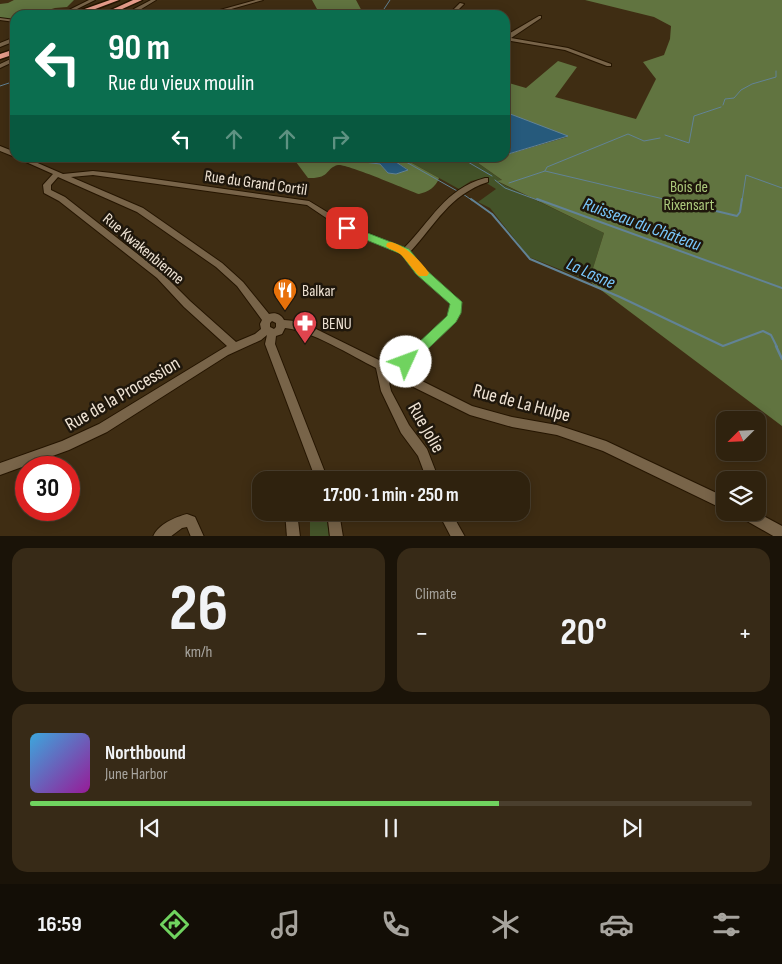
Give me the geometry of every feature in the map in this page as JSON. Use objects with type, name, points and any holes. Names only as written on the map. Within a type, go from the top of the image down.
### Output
[{"type":"highway","points":[[80,10],[116,0]]},
{"type":"highway","points":[[102,10],[127,0]]},
{"type":"highway","points":[[115,10],[139,0]]},
{"type":"highway","points":[[125,10],[146,0]]},
{"type":"street","points":[[74,10],[93,0]]},
{"type":"street","points":[[136,10],[154,0]]},
{"type":"street","points":[[223,10],[261,0]]},
{"type":"street","points":[[455,10],[462,4]]},
{"type":"street","points":[[510,35],[539,17]]},
{"type":"street","points":[[510,39],[566,49],[609,65]]},
{"type":"street","points":[[30,162],[135,207],[220,265],[240,284],[267,319]]},
{"type":"street","name":"Rue du Grand Cortil","points":[[59,175],[93,173],[112,175],[309,203],[347,228],[405,252]]},
{"type":"street","name":"Rue Kwakenbienne","points":[[59,175],[47,185],[47,190],[62,199],[160,276],[187,304],[234,347]]},
{"type":"street","points":[[394,372],[451,319],[456,307],[453,299],[420,271],[405,252],[444,204],[475,182],[485,180]]},
{"type":"street","points":[[267,319],[278,319],[282,324],[279,330],[269,331]]},
{"type":"street","points":[[267,319],[263,324],[269,331],[270,344],[319,471]]},
{"type":"street","name":"Rue de La Hulpe","points":[[282,324],[308,330],[470,410],[492,418],[557,430],[606,446],[716,500]]},
{"type":"street","name":"Rue de la Procession","points":[[0,469],[65,446],[96,431],[234,347],[269,331]]},
{"type":"street","points":[[258,337],[270,344]]},
{"type":"street","name":"Rue Jolie","points":[[380,365],[386,391],[405,429],[424,453],[430,471]]},
{"type":"street","points":[[159,536],[182,521],[188,520],[198,536]]},
{"type":"street","points":[[292,521],[294,536]]},
{"type":"street","points":[[334,521],[337,536]]},
{"type":"street","points":[[450,521],[459,536]]},
{"type":"street","points":[[759,521],[782,533]]},
{"type":"green space","points":[[14,0],[74,0],[67,7],[48,10],[10,10],[10,19],[0,18],[0,4]]},
{"type":"green space","points":[[312,0],[356,0],[361,10],[317,10]]},
{"type":"green space","name":"Bois de Rixensart","points":[[585,0],[782,0],[782,426],[766,414],[766,411],[762,411],[589,281],[604,233],[497,181],[502,180],[477,162],[510,162],[510,154],[567,137],[510,114],[510,83],[526,88],[558,61],[577,67],[555,97],[636,119],[656,79],[643,62],[664,55],[670,39],[671,26],[654,17]]},
{"type":"green space","points":[[296,162],[372,162],[380,164],[388,173],[396,174],[407,169],[396,162],[410,162],[439,178],[431,189],[419,194],[364,172],[338,165],[331,168],[321,177],[308,178]]},
{"type":"green space","points":[[410,162],[477,162],[503,181],[498,182],[604,233],[589,281],[529,257],[490,208],[478,202],[496,189],[480,179],[471,181],[459,189]]},
{"type":"green space","points":[[310,521],[327,521],[329,536],[310,536]]},
{"type":"water","points":[[510,114],[568,136],[510,153]]},
{"type":"water","points":[[364,162],[396,162],[408,170],[396,174],[388,173],[380,164]]},
{"type":"waterway","points":[[383,10],[390,0]]},
{"type":"waterway","points":[[723,105],[725,99],[734,98],[741,90],[752,84],[776,77],[776,71]]},
{"type":"waterway","name":"La Lasne","points":[[0,86],[10,83]]},
{"type":"waterway","points":[[665,135],[689,143],[694,116],[721,107]]},
{"type":"waterway","points":[[545,171],[547,167],[628,134],[644,141],[660,138]]},
{"type":"waterway","name":"La Lasne","points":[[406,162],[459,192]]},
{"type":"waterway","name":"Ruisseau du Château","points":[[468,162],[492,176]]},
{"type":"waterway","points":[[509,183],[545,171]]},
{"type":"waterway","points":[[545,171],[672,201]]},
{"type":"waterway","points":[[742,201],[746,175],[782,188]]},
{"type":"waterway","name":"Ruisseau du Château","points":[[495,180],[505,188],[540,201]]},
{"type":"waterway","name":"La Lasne","points":[[463,194],[473,201]]},
{"type":"waterway","name":"La Lasne","points":[[471,199],[492,214],[530,259],[620,297],[723,346],[763,331],[771,335],[777,347]]},
{"type":"waterway","name":"Ruisseau du Château","points":[[537,199],[782,288]]},
{"type":"waterway","points":[[666,199],[737,216],[740,212],[742,199]]},
{"type":"waterway","name":"La Lasne","points":[[776,346],[782,359]]},
{"type":"slow traffic","points":[[391,246],[405,252],[423,273]]},
{"type":"place","name":"Balkar","points":[[285,311]]},
{"type":"place","name":"BENU","points":[[305,344]]},
{"type":"route","points":[[347,228],[405,252],[420,271],[456,302],[455,313],[451,319],[406,362]]}]
